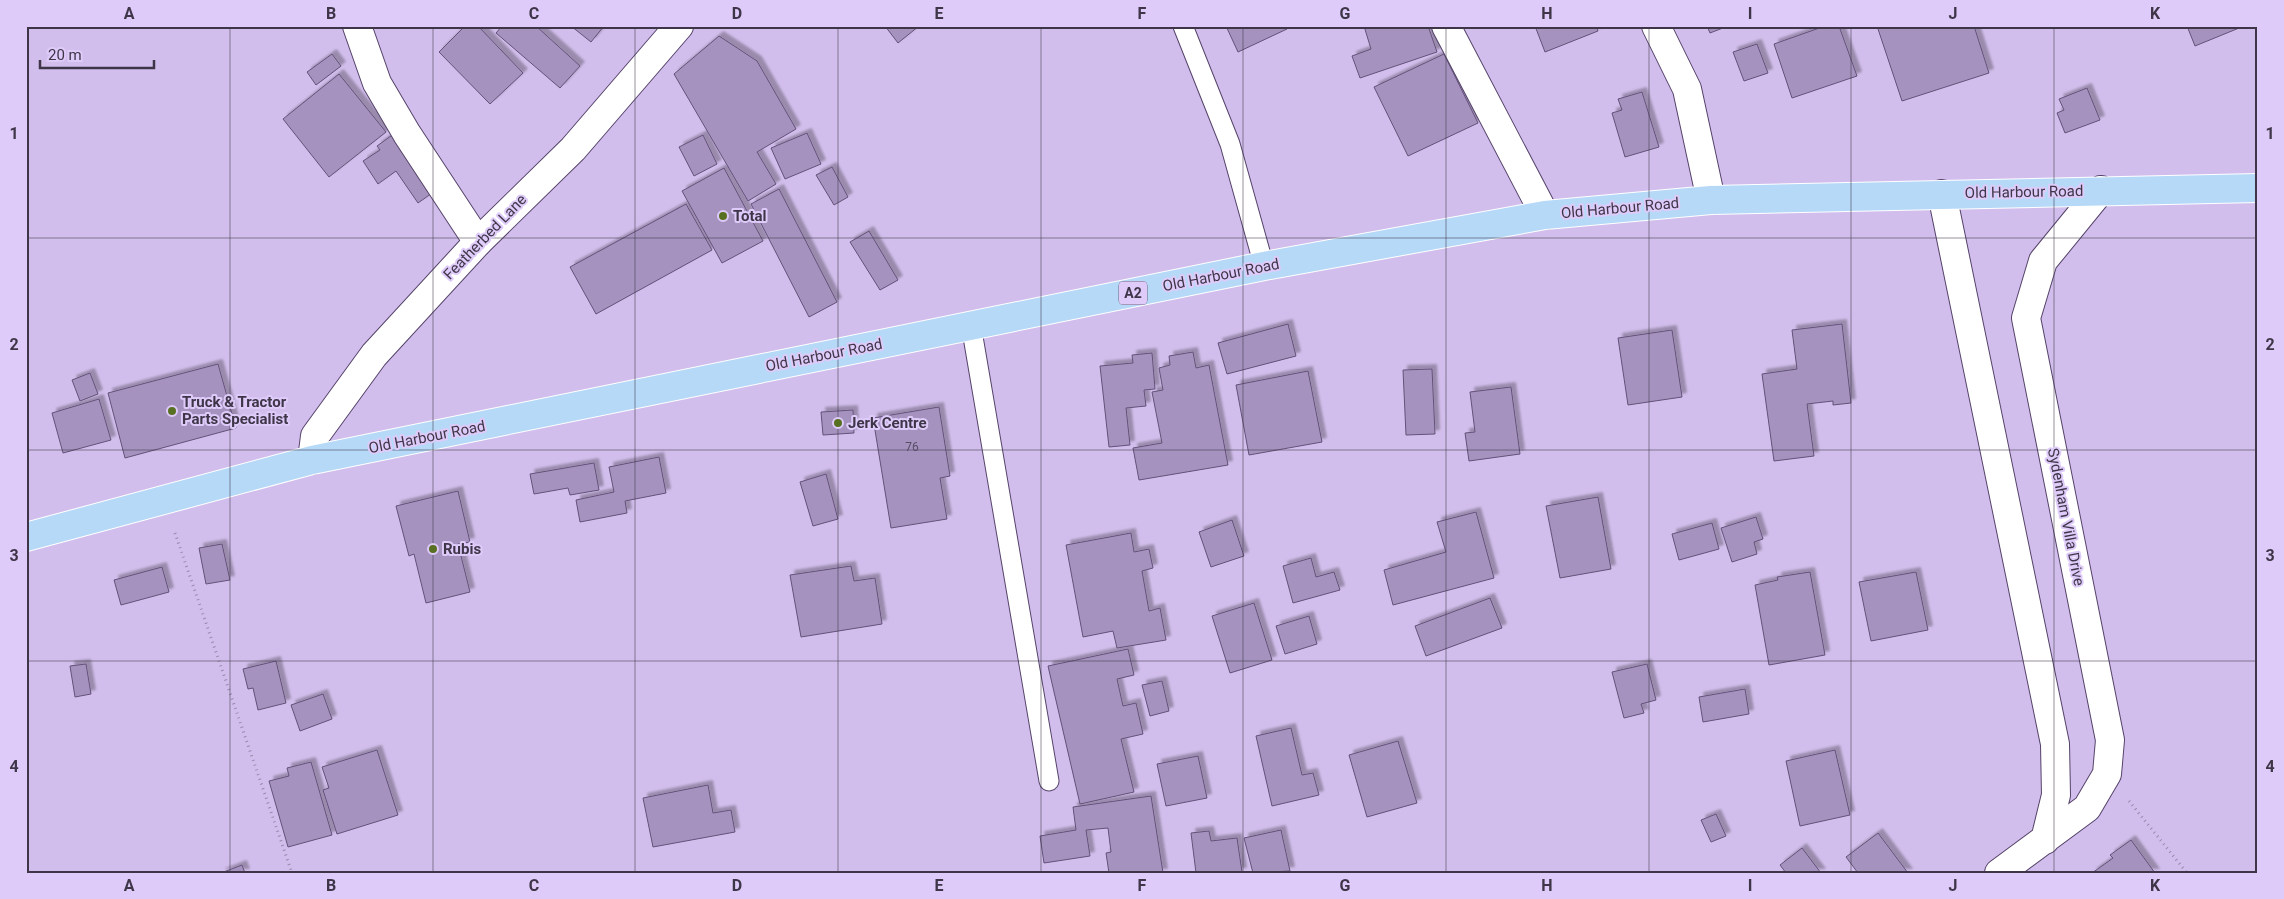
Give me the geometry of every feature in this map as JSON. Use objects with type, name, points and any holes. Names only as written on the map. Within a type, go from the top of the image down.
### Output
[{"type":"main road","name":"Old Harbour Road","points":[[26,537],[312,460],[1264,266],[1545,215],[1712,200],[2258,188]]},
{"type":"street","points":[[358,26],[376,83],[478,242]]},
{"type":"street","name":"Featherbed Lane","points":[[312,460],[315,436],[374,356],[478,242],[573,149],[680,26]]},
{"type":"street","points":[[1446,26],[1545,215]]},
{"type":"street","points":[[1656,26],[1687,89],[1712,200]]},
{"type":"street","name":"Sydenham Villa Drive","points":[[1999,873],[2087,808],[2107,774],[2110,740],[2026,318],[2043,261],[2101,190]]},
{"type":"street","points":[[1942,194],[2055,744],[2056,795],[2045,840]]},
{"type":"lane","points":[[1183,26],[1230,144],[1264,266]]},
{"type":"lane","points":[[971,325],[1050,781]]},
{"type":"path","points":[[164,501],[292,873]]},
{"type":"path","points":[[2107,774],[2187,873]]},
{"type":"building","points":[[465,26],[478,26],[523,73],[490,104],[439,52]]},
{"type":"building","points":[[502,26],[536,26],[580,66],[560,88],[496,33]]},
{"type":"building","points":[[571,26],[604,26],[591,42]]},
{"type":"building","points":[[885,26],[919,26],[898,43]]},
{"type":"building","points":[[1226,26],[1286,26],[1287,29],[1238,52]]},
{"type":"building","points":[[1364,26],[1428,26],[1437,52],[1360,78],[1352,56],[1371,49]]},
{"type":"building","points":[[1535,26],[1596,26],[1598,31],[1545,52]]},
{"type":"building","points":[[1707,26],[1728,26],[1710,33]]},
{"type":"building","points":[[1825,26],[1839,26],[1857,76],[1792,98],[1774,44]]},
{"type":"building","points":[[1877,26],[1974,26],[1989,73],[1902,101]]},
{"type":"building","points":[[2187,26],[2244,26],[2195,46]]},
{"type":"building","points":[[719,36],[757,61],[796,129],[757,152],[776,184],[748,201],[674,74]]},
{"type":"building","points":[[1757,44],[1768,73],[1744,81],[1733,52]]},
{"type":"building","points":[[332,54],[341,66],[316,85],[307,72]]},
{"type":"building","points":[[1444,54],[1478,123],[1408,156],[1374,87]]},
{"type":"building","points":[[339,74],[386,132],[329,177],[283,119]]},
{"type":"building","points":[[2087,88],[2100,120],[2065,133],[2057,113],[2064,110],[2059,99]]},
{"type":"building","points":[[1642,92],[1659,147],[1625,157],[1612,113],[1622,110],[1618,99]]},
{"type":"building","points":[[395,133],[435,191],[418,203],[396,171],[378,184],[363,161],[380,150],[377,146]]},
{"type":"building","points":[[807,133],[821,164],[785,179],[771,148]]},
{"type":"building","points":[[703,135],[717,164],[694,176],[679,147]]},
{"type":"building","points":[[832,167],[848,197],[834,205],[816,175]]},
{"type":"building","name":"Total","points":[[724,168],[763,241],[722,263],[682,191]]},
{"type":"building","points":[[779,189],[837,302],[809,317],[751,204]]},
{"type":"building","name":"Total","points":[[686,204],[712,250],[596,314],[570,267]]},
{"type":"building","points":[[869,231],[898,280],[880,290],[850,242]]},
{"type":"building","points":[[1288,324],[1296,356],[1227,374],[1218,343]]},
{"type":"building","points":[[1842,324],[1851,403],[1833,405],[1833,401],[1807,404],[1814,456],[1774,461],[1762,374],[1797,369],[1792,330]]},
{"type":"building","points":[[1672,330],[1682,397],[1628,405],[1618,338]]},
{"type":"building","points":[[1193,352],[1196,368],[1209,365],[1228,465],[1139,480],[1133,448],[1162,443],[1152,392],[1163,390],[1159,368],[1170,365],[1169,356]]},
{"type":"building","points":[[1152,353],[1155,389],[1144,390],[1146,406],[1126,408],[1130,445],[1109,447],[1100,366],[1133,363],[1132,355]]},
{"type":"building","name":"Truck & Tractor Parts Specialist","points":[[218,364],[236,428],[125,458],[108,393]]},
{"type":"building","points":[[1432,369],[1435,434],[1406,435],[1403,370]]},
{"type":"building","points":[[1308,371],[1322,442],[1249,455],[1236,385]]},
{"type":"building","points":[[90,373],[98,394],[80,401],[72,380]]},
{"type":"building","points":[[1511,387],[1520,454],[1469,461],[1465,433],[1475,432],[1470,392]]},
{"type":"building","points":[[99,399],[111,440],[63,453],[52,413]]},
{"type":"building","points":[[939,407],[950,476],[940,478],[947,519],[891,528],[873,418]]},
{"type":"building","name":"Jerk Centre","points":[[853,410],[854,433],[823,435],[821,412]]},
{"type":"building","points":[[659,457],[666,493],[625,501],[627,513],[580,522],[576,500],[614,492],[609,467]]},
{"type":"building","points":[[594,463],[599,490],[570,495],[568,488],[534,494],[530,474]]},
{"type":"building","points":[[826,474],[838,519],[813,526],[800,482]]},
{"type":"building","name":"Rubis","points":[[458,491],[470,542],[458,544],[470,592],[426,603],[414,554],[409,556],[396,506]]},
{"type":"building","points":[[1598,497],[1611,569],[1560,578],[1546,506]]},
{"type":"building","points":[[1476,512],[1494,578],[1393,605],[1384,570],[1446,552],[1437,522]]},
{"type":"building","points":[[1756,517],[1763,539],[1754,542],[1757,554],[1732,562],[1721,528]]},
{"type":"building","points":[[1232,520],[1244,556],[1211,567],[1199,532]]},
{"type":"building","points":[[1712,523],[1719,549],[1679,560],[1672,534]]},
{"type":"building","points":[[1131,533],[1134,552],[1149,549],[1153,568],[1142,571],[1149,611],[1160,608],[1166,640],[1117,648],[1113,631],[1083,637],[1066,545]]},
{"type":"building","points":[[222,544],[230,580],[206,584],[199,548]]},
{"type":"building","points":[[1311,558],[1316,577],[1334,572],[1340,590],[1293,603],[1283,566]]},
{"type":"building","points":[[851,566],[854,581],[875,578],[882,624],[801,637],[790,575]]},
{"type":"building","points":[[162,567],[169,592],[121,605],[114,580]]},
{"type":"building","points":[[1810,572],[1825,655],[1769,665],[1755,585],[1778,580],[1777,577]]},
{"type":"building","points":[[1916,572],[1928,630],[1871,641],[1859,582]]},
{"type":"building","points":[[1490,598],[1502,628],[1426,656],[1415,626]]},
{"type":"building","points":[[1254,603],[1272,660],[1230,673],[1212,616]]},
{"type":"building","points":[[1309,616],[1317,644],[1285,654],[1276,626]]},
{"type":"building","points":[[1128,649],[1134,675],[1117,679],[1123,706],[1136,703],[1143,734],[1121,739],[1134,792],[1080,804],[1048,666]]},
{"type":"building","points":[[276,661],[286,703],[258,710],[253,688],[248,689],[243,669]]},
{"type":"building","points":[[86,664],[91,694],[75,697],[70,666]]},
{"type":"building","points":[[1647,664],[1656,700],[1641,704],[1644,713],[1624,718],[1612,672]]},
{"type":"building","points":[[1162,681],[1169,711],[1150,716],[1142,685]]},
{"type":"building","points":[[1745,689],[1749,714],[1703,722],[1699,697]]},
{"type":"building","points":[[323,694],[332,719],[300,731],[291,705]]},
{"type":"building","points":[[1291,728],[1302,775],[1313,773],[1319,795],[1272,806],[1256,736]]},
{"type":"building","points":[[1398,741],[1417,803],[1367,817],[1349,755]]},
{"type":"building","points":[[377,750],[398,815],[337,834],[323,790],[329,788],[322,767]]},
{"type":"building","points":[[1835,750],[1850,815],[1800,826],[1786,761]]},
{"type":"building","points":[[1198,756],[1207,798],[1166,806],[1157,764]]},
{"type":"building","points":[[311,762],[332,835],[288,847],[269,781],[289,776],[287,768]]},
{"type":"building","points":[[708,785],[713,813],[731,810],[735,832],[653,847],[643,798]]},
{"type":"building","points":[[1151,796],[1163,873],[1109,873],[1106,853],[1111,852],[1108,828],[1086,830],[1090,856],[1044,863],[1040,836],[1076,830],[1073,807]]},
{"type":"building","points":[[1716,814],[1726,836],[1711,842],[1701,820]]},
{"type":"building","points":[[1281,830],[1290,871],[1253,873],[1244,838]]},
{"type":"building","points":[[1209,831],[1211,841],[1237,838],[1242,872],[1196,873],[1191,833]]},
{"type":"building","points":[[1878,833],[1908,873],[1858,873],[1846,857]]},
{"type":"building","points":[[2131,840],[2155,873],[2092,873],[2113,858],[2110,855]]},
{"type":"building","points":[[1802,848],[1821,873],[1786,873],[1780,865]]},
{"type":"building","points":[[242,865],[245,873],[221,873]]},
{"type":"place","name":"Total","points":[[723,216]]},
{"type":"place","name":"Truck & Tractor Parts Specialist","points":[[172,411]]},
{"type":"place","name":"Jerk Centre","points":[[838,423]]},
{"type":"place","name":"Rubis","points":[[433,549]]}]
